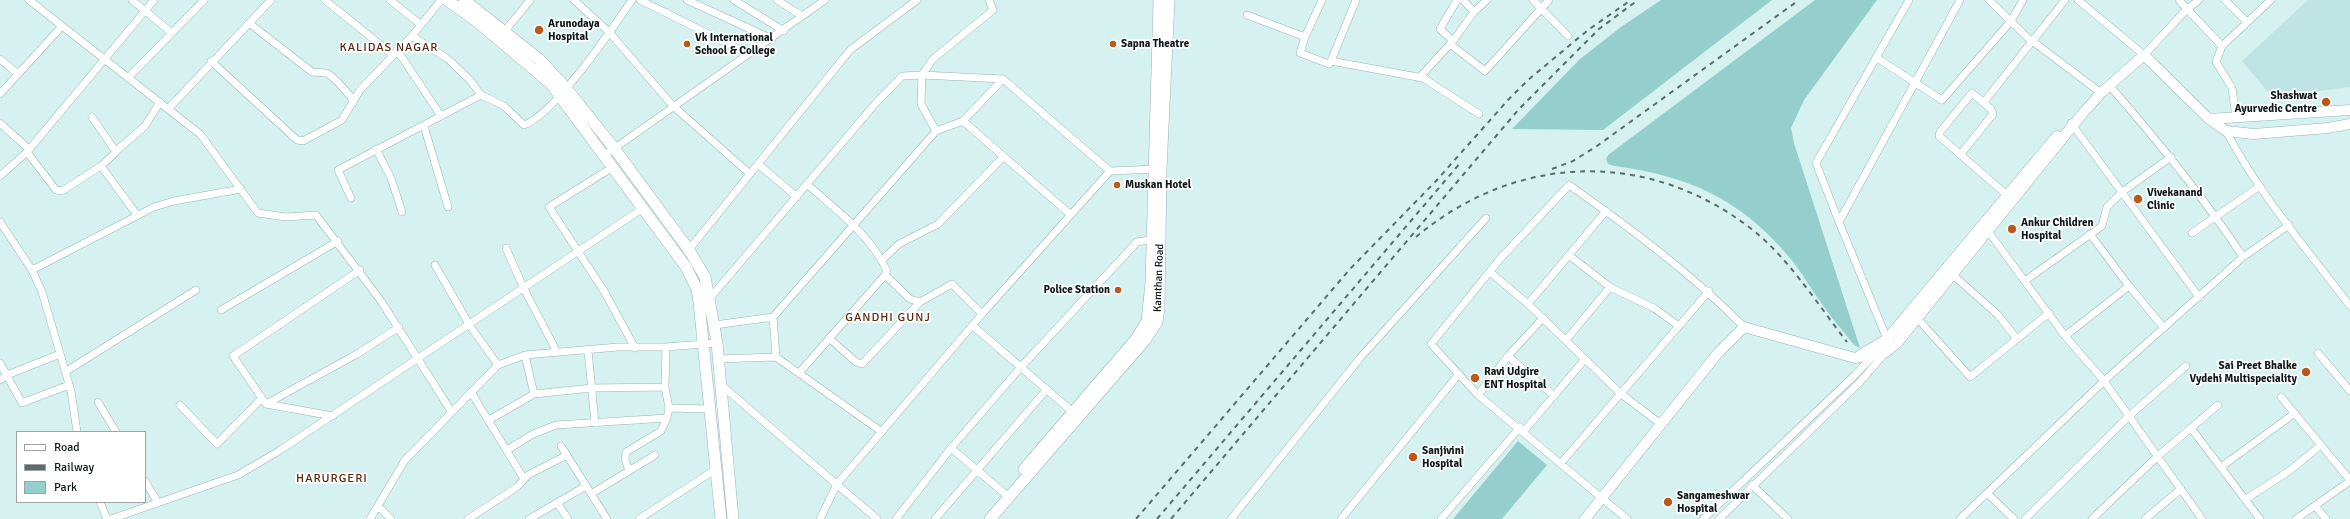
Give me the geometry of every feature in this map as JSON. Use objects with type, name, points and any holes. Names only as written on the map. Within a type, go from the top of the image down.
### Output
[{"type":"main road","points":[[447,0],[480,24],[563,92],[614,148],[689,250],[705,276],[715,325],[733,519]]},
{"type":"main road","points":[[464,0],[505,31],[542,62],[604,155],[680,259],[697,290],[721,519]]},
{"type":"main road","name":"Kamthan Road","points":[[980,519],[1075,414],[1146,339],[1157,322],[1161,284],[1156,239],[1162,40],[1159,0]]},
{"type":"main road","name":"Kamthan Road","points":[[1162,40],[1169,0]]},
{"type":"main road","points":[[1876,350],[1886,352],[1897,343],[1952,274],[2007,195],[2101,93],[2144,55],[2209,119],[2226,131],[2254,134],[2328,128],[2350,124]]},
{"type":"main road","points":[[2209,119],[2350,110]]},
{"type":"main road","points":[[1585,519],[1662,425],[1718,353],[1744,327],[1855,358],[1876,350],[1985,227],[2072,124]]},
{"type":"main road","name":"Kamthan Road","points":[[990,519],[1075,414]]},
{"type":"street","points":[[29,0],[200,134],[258,213],[286,217],[316,215],[360,270],[399,327],[451,411]]},
{"type":"street","points":[[132,0],[172,33]]},
{"type":"street","points":[[0,176],[28,150],[105,61],[154,0]]},
{"type":"street","points":[[128,78],[204,0]]},
{"type":"street","points":[[168,109],[211,61],[271,0]]},
{"type":"street","points":[[325,0],[395,53],[441,116]]},
{"type":"street","points":[[390,0],[420,24]]},
{"type":"street","points":[[211,61],[300,141],[342,120],[373,75],[412,36],[420,24],[441,0]]},
{"type":"street","points":[[505,31],[530,0]]},
{"type":"street","points":[[574,0],[609,32],[673,106],[750,174]]},
{"type":"street","points":[[412,36],[448,59],[470,80],[481,95],[504,106],[524,125],[533,122],[563,92],[632,0]]},
{"type":"street","points":[[640,0],[749,54]]},
{"type":"street","points":[[687,0],[772,39]]},
{"type":"street","points":[[734,0],[784,31]]},
{"type":"street","points":[[777,0],[802,16]]},
{"type":"street","points":[[604,155],[673,106],[784,31],[825,0]]},
{"type":"street","points":[[680,259],[689,250],[850,50],[917,0]]},
{"type":"street","points":[[936,131],[921,104],[922,75],[933,59],[993,10],[989,0]]},
{"type":"street","points":[[1322,0],[1305,37],[1300,53],[1329,64],[1331,61],[1419,78],[1479,114]]},
{"type":"street","points":[[1331,61],[1356,0]]},
{"type":"street","points":[[1457,0],[1440,29],[1451,42],[1485,71],[1549,0]]},
{"type":"street","points":[[1463,0],[1474,12]]},
{"type":"street","points":[[1419,78],[1451,42],[1474,12],[1487,0]]},
{"type":"street","points":[[1533,0],[1568,36]]},
{"type":"street","points":[[1719,519],[1752,485],[1860,382],[1886,352],[1887,339],[1816,163],[1909,0]]},
{"type":"street","points":[[1839,222],[1960,0]]},
{"type":"street","points":[[1990,0],[2031,40],[2101,93]]},
{"type":"street","points":[[1877,58],[1942,100],[2011,21],[2023,0]]},
{"type":"street","points":[[1984,102],[2031,40],[2065,0]]},
{"type":"street","points":[[2078,0],[2144,55],[2188,9],[2199,0]]},
{"type":"street","points":[[2179,0],[2222,46]]},
{"type":"street","points":[[2226,0],[2247,22]]},
{"type":"street","points":[[2236,117],[2232,88],[2216,62],[2222,46],[2271,0]]},
{"type":"street","points":[[1247,15],[1305,37]]},
{"type":"street","points":[[249,23],[312,72],[327,74],[336,80],[352,97],[353,103]]},
{"type":"street","points":[[0,94],[62,26]]},
{"type":"street","points":[[0,59],[18,74]]},
{"type":"street","points":[[710,298],[808,185],[875,104],[902,76],[922,75],[1003,79],[1110,172]]},
{"type":"street","points":[[715,325],[773,317],[936,131],[963,122],[1003,79]]},
{"type":"street","points":[[2110,85],[2171,156],[2217,216],[2243,257]]},
{"type":"street","points":[[1960,155],[1993,114],[1993,111],[1974,94],[1969,95],[1940,132],[1939,136],[1941,139],[2007,195]]},
{"type":"street","points":[[351,198],[338,170],[481,95]]},
{"type":"street","points":[[0,123],[28,150],[59,192],[101,166],[145,126],[160,102]]},
{"type":"street","points":[[92,117],[116,151]]},
{"type":"street","points":[[963,122],[1071,215]]},
{"type":"street","points":[[2072,124],[2199,297]]},
{"type":"street","points":[[424,126],[448,207]]},
{"type":"street","points":[[2226,131],[2237,153],[2260,186],[2350,306]]},
{"type":"street","points":[[376,149],[391,178],[402,212]]},
{"type":"street","points":[[2026,280],[2102,226],[2107,208],[2122,192],[2171,156]]},
{"type":"street","points":[[882,260],[899,244],[938,224],[1003,157]]},
{"type":"street","points":[[758,164],[797,197]]},
{"type":"street","points":[[101,166],[137,215]]},
{"type":"street","points":[[613,167],[549,207],[604,291],[635,348]]},
{"type":"street","points":[[820,519],[837,484],[982,314],[1110,172],[1157,169]]},
{"type":"street","points":[[1626,519],[1522,429],[1478,395],[1431,344],[1490,272],[1569,184],[1709,291],[1744,327]]},
{"type":"street","points":[[799,374],[887,271],[882,260],[854,225],[808,185]]},
{"type":"street","points":[[2192,233],[2260,186]]},
{"type":"street","points":[[32,270],[154,207],[174,201],[241,189]]},
{"type":"street","points":[[111,519],[238,475],[279,451],[470,326],[523,287],[643,208]]},
{"type":"street","points":[[1528,304],[1570,256],[1606,211]]},
{"type":"street","points":[[1231,519],[1360,358],[1486,218]]},
{"type":"street","points":[[0,222],[32,270],[42,292],[69,385],[77,431]]},
{"type":"street","points":[[1960,519],[1988,494],[2104,381],[2243,257],[2289,225]]},
{"type":"street","points":[[1985,227],[2026,280],[2065,336],[2104,381],[2202,519]]},
{"type":"street","points":[[2090,234],[2129,286],[2164,328]]},
{"type":"street","points":[[896,519],[951,448],[1021,367],[1137,242],[1156,239]]},
{"type":"street","points":[[221,310],[338,242]]},
{"type":"street","points":[[506,248],[523,287],[557,352]]},
{"type":"street","points":[[1570,256],[1610,287],[1654,308],[1679,326]]},
{"type":"street","points":[[435,265],[470,326],[498,365]]},
{"type":"street","points":[[333,416],[264,401],[233,357],[234,354],[360,270]]},
{"type":"street","points":[[1490,272],[1528,304],[1620,393],[1662,425]]},
{"type":"street","points":[[1952,274],[1998,315],[2017,339]]},
{"type":"street","points":[[885,275],[910,299],[920,302]]},
{"type":"street","points":[[829,338],[856,362],[862,364],[920,302],[952,284],[982,314]]},
{"type":"street","points":[[2065,336],[2129,286]]},
{"type":"street","points":[[1566,340],[1610,287]]},
{"type":"street","points":[[65,372],[196,290]]},
{"type":"street","points":[[1560,463],[1709,291]]},
{"type":"street","points":[[1917,318],[1970,377],[2049,313]]},
{"type":"street","points":[[773,317],[776,357]]},
{"type":"street","points":[[1478,395],[1508,356],[1543,318]]},
{"type":"street","points":[[973,326],[1075,414]]},
{"type":"street","points":[[180,405],[217,444],[264,401],[357,354],[399,327]]},
{"type":"street","points":[[370,519],[405,460],[451,411],[498,365],[525,355],[618,347],[666,347],[717,343]]},
{"type":"street","points":[[629,471],[625,459],[626,452],[661,431],[667,418],[669,408],[665,387],[666,347]]},
{"type":"street","points":[[588,350],[596,423]]},
{"type":"street","points":[[1703,519],[1876,350]]},
{"type":"street","points":[[2318,353],[2350,391]]},
{"type":"street","points":[[0,380],[7,375],[60,354]]},
{"type":"street","points":[[525,355],[534,394]]},
{"type":"street","points":[[1508,356],[1554,396]]},
{"type":"street","points":[[718,359],[776,357],[882,432]]},
{"type":"street","points":[[1441,519],[1522,429],[1554,396],[1585,359]]},
{"type":"street","points":[[0,363],[22,403],[69,385]]},
{"type":"street","points":[[2025,519],[2129,416],[2186,366]]},
{"type":"street","points":[[1341,519],[1458,375]]},
{"type":"street","points":[[720,384],[877,519]]},
{"type":"street","points":[[489,420],[534,394],[592,388],[665,387]]},
{"type":"street","points":[[935,519],[1047,389]]},
{"type":"street","points":[[471,392],[524,479]]},
{"type":"street","points":[[2282,397],[2350,481],[2296,519]]},
{"type":"street","points":[[98,402],[115,431]]},
{"type":"street","points":[[2092,519],[2158,456],[2218,404]]},
{"type":"street","points":[[669,408],[710,409]]},
{"type":"street","points":[[2221,467],[2295,412]]},
{"type":"street","points":[[507,450],[533,434],[556,425],[667,418]]},
{"type":"street","points":[[2191,428],[2260,519]]},
{"type":"street","points":[[2246,499],[2289,471],[2321,445]]},
{"type":"street","points":[[562,446],[607,519]]},
{"type":"street","points":[[951,448],[1004,492]]},
{"type":"street","points":[[468,519],[517,487],[528,475],[567,455]]},
{"type":"street","points":[[592,494],[655,455]]},
{"type":"street","points":[[639,519],[716,469]]},
{"type":"street","points":[[146,483],[158,503]]},
{"type":"street","points":[[1752,485],[1788,519]]},
{"type":"street","points":[[529,519],[586,486]]},
{"type":"street","points":[[2145,519],[2181,489]]},
{"type":"street","points":[[1988,494],[2014,519]]},
{"type":"street","points":[[100,503],[107,519]]},
{"type":"street","points":[[557,503],[568,519]]},
{"type":"street","points":[[378,506],[391,519]]},
{"type":"street","points":[[2315,506],[2326,519]]},
{"type":"shaded area","points":[[2308,0],[2350,0],[2350,87],[2297,94],[2267,91],[2242,61]]},
{"type":"green space","points":[[1661,0],[1772,0],[1603,130],[1512,129],[1580,59],[1621,27]]},
{"type":"green space","points":[[1815,0],[1877,0],[1804,100],[1791,128],[1794,143],[1860,348],[1854,345],[1831,317],[1789,257],[1751,219],[1711,193],[1666,176],[1614,166],[1608,164],[1606,159],[1608,155]]},
{"type":"green space","points":[[1518,441],[1547,465],[1502,519],[1453,519]]},
{"type":"railway","points":[[1136,519],[1350,269],[1436,181],[1508,100],[1528,80],[1588,30],[1631,0]]},
{"type":"railway","points":[[1171,519],[1519,109],[1599,29],[1638,0]]},
{"type":"railway","points":[[1552,169],[1573,161],[1597,146],[1799,0]]},
{"type":"railway","points":[[1157,519],[1461,162]]},
{"type":"railway","points":[[1416,237],[1455,209],[1497,189],[1540,176],[1584,171],[1628,174],[1672,185],[1714,204],[1754,231],[1767,242],[1791,269],[1847,342]]},
{"type":"place","name":"Arunodaya Hospital","points":[[539,30]]},
{"type":"place","name":"Vk International School & College","points":[[687,44]]},
{"type":"place","name":"Sapna Theatre","points":[[1113,44]]},
{"type":"place","name":"Shashwat Ayurvedic Centre","points":[[2326,102]]},
{"type":"place","name":"Muskan Hotel","points":[[1117,185]]},
{"type":"place","name":"Vivekanand Clinic","points":[[2138,199]]},
{"type":"place","name":"Ankur Children Hospital","points":[[2012,229]]},
{"type":"place","name":"Police Station","points":[[1118,290]]},
{"type":"place","name":"Sai Preet Bhalke Vydehi Multispeciality","points":[[2306,372]]},
{"type":"place","name":"Ravi Udgire ENT Hospital","points":[[1475,378]]},
{"type":"place","name":"Sanjivini Hospital","points":[[1413,457]]},
{"type":"place","name":"Sangameshwar Hospital","points":[[1668,502]]},
{"type":"district","name":"KALIDAS NAGAR","points":[[389,48]]},
{"type":"district","name":"GANDHI GUNJ","points":[[888,318]]},
{"type":"district","name":"HARURGERI","points":[[332,479]]}]
